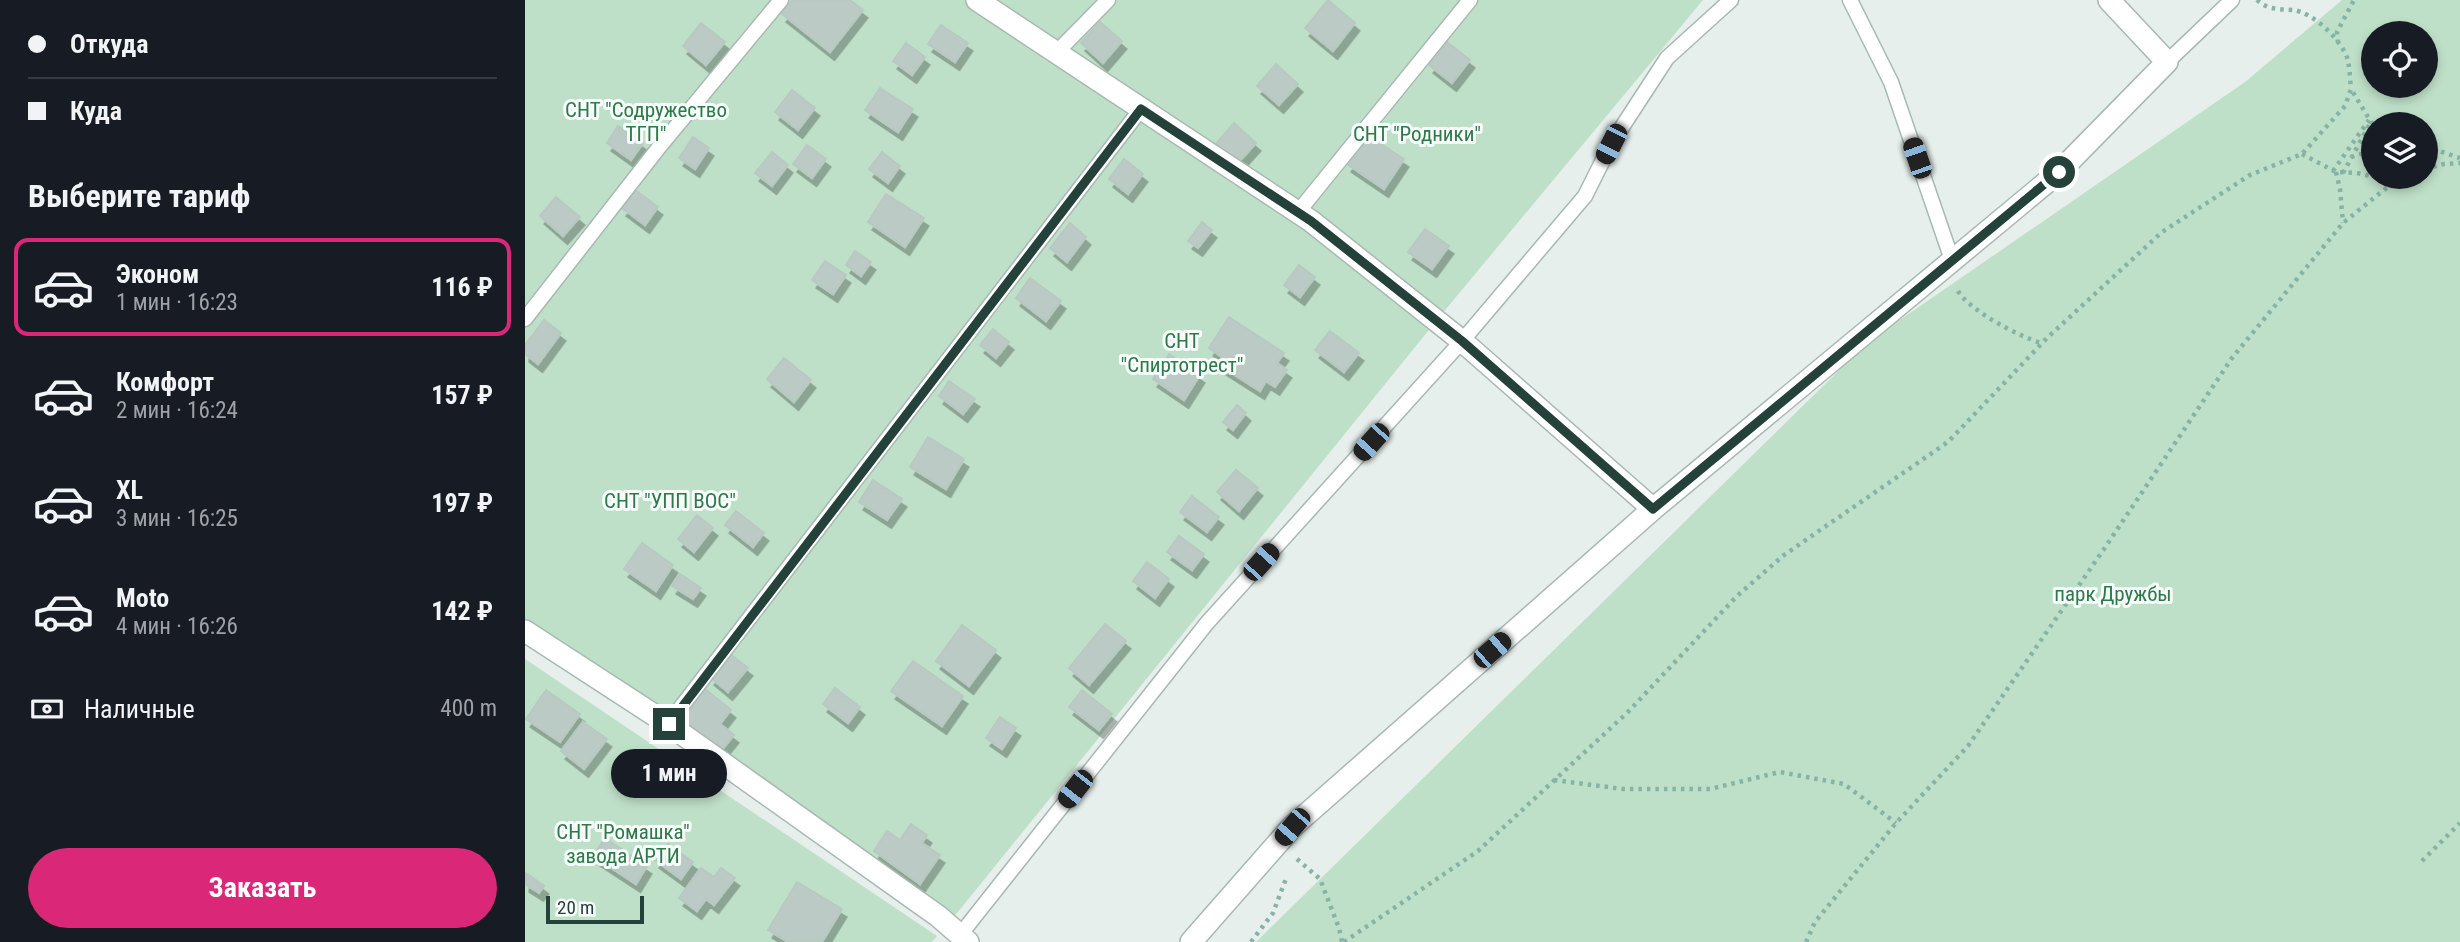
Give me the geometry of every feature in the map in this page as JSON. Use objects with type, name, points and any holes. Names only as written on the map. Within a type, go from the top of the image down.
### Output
[{"type":"street","points":[[977,0],[1298,212],[1462,341],[1653,509]]},
{"type":"street","points":[[1191,942],[1292,827],[1653,509],[2059,172],[2167,62],[2109,0]]},
{"type":"street","points":[[525,631],[669,724],[938,916],[964,938]]},
{"type":"lane","points":[[525,319],[660,146],[781,0]]},
{"type":"lane","points":[[1056,53],[1108,0]]},
{"type":"lane","points":[[1298,212],[1470,0]]},
{"type":"lane","points":[[964,938],[1207,623],[1462,341],[1585,196],[1611,144],[1667,58],[1731,0]]},
{"type":"lane","points":[[1850,0],[1891,82],[1952,260]]},
{"type":"lane","points":[[2167,62],[2232,0]]},
{"type":"lane","points":[[669,724],[1141,109]]},
{"type":"path","points":[[2257,0],[2271,8],[2309,14],[2322,24],[2348,61],[2351,89],[2365,112]]},
{"type":"path","points":[[2338,44],[2337,32],[2354,0]]},
{"type":"path","points":[[1251,942],[1273,913],[1295,857],[1320,879],[1343,942],[1478,851],[1628,712],[1737,596],[1784,555],[1948,442],[2041,344],[2162,232],[2251,175],[2302,154],[2345,106],[2351,89]]},
{"type":"path","points":[[2343,223],[2337,172],[2361,137]]},
{"type":"path","points":[[2337,172],[2351,157],[2361,140]]},
{"type":"path","points":[[2438,152],[2460,161]]},
{"type":"path","points":[[2302,154],[2337,172],[2361,175]]},
{"type":"path","points":[[2351,157],[2361,154]]},
{"type":"path","points":[[2438,166],[2460,161]]},
{"type":"path","points":[[1806,942],[1815,922],[1896,823],[1968,746],[2232,358],[2343,223],[2385,189]]},
{"type":"path","points":[[1952,260],[1954,283],[1964,301],[2012,333],[2041,344]]},
{"type":"path","points":[[1555,780],[1623,789],[1710,789],[1780,772],[1844,784],[1896,823]]},
{"type":"path","points":[[2422,861],[2460,822]]},
{"type":"green space","points":[[525,0],[1703,0],[1441,315],[953,918],[525,636]]},
{"type":"green space","name":"парк Дружбы","points":[[2342,0],[2460,0],[2460,942],[1256,942],[1868,342],[2245,82]]},
{"type":"green space","name":"СНТ \"Ромашка\" завода АРТИ","points":[[525,659],[937,936],[932,942],[525,942]]},
{"type":"building","points":[[792,0],[850,0],[863,10],[830,52],[782,14]]},
{"type":"building","points":[[1328,0],[1355,23],[1333,51],[1305,28]]},
{"type":"building","points":[[1100,22],[1122,41],[1103,63],[1081,43]]},
{"type":"building","points":[[701,23],[725,42],[706,65],[683,46]]},
{"type":"building","points":[[941,25],[968,43],[955,62],[928,44]]},
{"type":"building","points":[[1447,42],[1470,60],[1452,83],[1429,65]]},
{"type":"building","points":[[906,43],[925,57],[912,75],[893,61]]},
{"type":"building","points":[[1276,64],[1298,84],[1279,105],[1257,86]]},
{"type":"building","points":[[880,88],[913,109],[898,132],[865,110]]},
{"type":"building","points":[[792,90],[815,108],[798,130],[775,112]]},
{"type":"building","points":[[1234,123],[1256,143],[1237,164],[1215,145]]},
{"type":"building","points":[[618,126],[643,143],[631,160],[607,143]]},
{"type":"building","points":[[1367,135],[1404,159],[1384,189],[1347,164]]},
{"type":"building","points":[[693,137],[709,148],[695,169],[679,158]]},
{"type":"building","points":[[807,145],[826,159],[812,178],[793,164]]},
{"type":"building","points":[[772,152],[788,165],[772,186],[755,173]]},
{"type":"building","points":[[882,152],[900,166],[888,183],[869,169]]},
{"type":"building","points":[[1124,159],[1143,174],[1128,194],[1109,179]]},
{"type":"building","points":[[635,190],[658,207],[645,225],[622,208]]},
{"type":"building","points":[[886,194],[924,218],[905,247],[868,222]]},
{"type":"building","points":[[556,197],[580,217],[563,236],[540,216]]},
{"type":"building","points":[[1202,222],[1212,230],[1198,248],[1188,241]]},
{"type":"building","points":[[1070,223],[1086,237],[1067,262],[1050,248]]},
{"type":"building","points":[[1425,229],[1449,246],[1432,269],[1408,252]]},
{"type":"building","points":[[855,251],[871,262],[861,276],[846,265]]},
{"type":"building","points":[[825,261],[846,275],[833,294],[812,280]]},
{"type":"building","points":[[1299,265],[1315,277],[1300,297],[1284,285]]},
{"type":"building","points":[[1030,278],[1061,301],[1046,321],[1016,298]]},
{"type":"building","points":[[1229,317],[1284,353],[1277,363],[1287,370],[1275,387],[1266,381],[1260,391],[1222,367],[1226,360],[1209,348]]},
{"type":"building","points":[[544,320],[561,333],[538,364],[525,354],[525,345]]},
{"type":"building","points":[[993,329],[1009,342],[996,358],[980,345]]},
{"type":"building","points":[[1330,331],[1359,353],[1344,372],[1315,350]]},
{"type":"building","points":[[1169,354],[1200,375],[1184,400],[1153,379]]},
{"type":"building","points":[[784,358],[811,380],[794,402],[767,379]]},
{"type":"building","points":[[949,381],[975,399],[963,414],[939,396]]},
{"type":"building","points":[[1237,405],[1246,413],[1233,430],[1223,422]]},
{"type":"building","points":[[928,437],[964,459],[946,489],[910,467]]},
{"type":"building","points":[[1236,470],[1258,488],[1239,511],[1217,492]]},
{"type":"building","points":[[873,480],[902,499],[887,520],[859,502]]},
{"type":"building","points":[[1192,496],[1219,517],[1207,532],[1180,512]]},
{"type":"building","points":[[736,511],[764,533],[753,547],[725,525]]},
{"type":"building","points":[[697,515],[713,528],[694,552],[678,539]]},
{"type":"building","points":[[1179,536],[1204,554],[1192,570],[1167,552]]},
{"type":"building","points":[[642,543],[673,565],[656,591],[624,569]]},
{"type":"building","points":[[1147,562],[1169,579],[1155,598],[1133,581]]},
{"type":"building","points":[[680,574],[701,588],[693,599],[672,586]]},
{"type":"building","points":[[1105,624],[1126,641],[1089,685],[1069,668]]},
{"type":"building","points":[[962,625],[996,650],[969,686],[936,661]]},
{"type":"building","points":[[729,653],[748,668],[728,692],[710,677]]},
{"type":"building","points":[[913,661],[963,696],[942,726],[891,691]]},
{"type":"building","points":[[700,685],[731,710],[720,724],[734,735],[717,756],[672,722]]},
{"type":"building","points":[[835,688],[860,707],[848,723],[823,704]]},
{"type":"building","points":[[546,690],[580,714],[560,742],[526,719]]},
{"type":"building","points":[[1082,690],[1112,714],[1099,730],[1069,707]]},
{"type":"building","points":[[1000,717],[1016,728],[1002,749],[986,738]]},
{"type":"building","points":[[583,722],[607,739],[584,769],[561,751]]},
{"type":"building","points":[[911,824],[927,835],[922,843],[940,855],[920,884],[874,851],[887,831],[900,840]]},
{"type":"building","points":[[605,838],[647,866],[636,884],[593,856]]},
{"type":"building","points":[[668,844],[693,862],[681,879],[655,860]]},
{"type":"building","points":[[701,868],[714,877],[721,868],[735,878],[714,905],[706,899],[697,911],[679,898]]},
{"type":"building","points":[[526,873],[544,886],[539,893],[525,884]]},
{"type":"building","points":[[797,882],[842,909],[822,942],[788,942],[768,930]]},
{"type":"route","points":[[669,724],[1141,109],[1311,221],[1462,341],[1653,509],[2059,172]]},
{"type":"park label","name":"СНТ \"Содружество ТГП\"","points":[[646,122]]},
{"type":"park label","name":"СНТ \"Родники\"","points":[[1417,134]]},
{"type":"park label","name":"СНТ \"Спиртотрест\"","points":[[1182,353]]},
{"type":"park label","name":"СНТ \"УПП ВОС\"","points":[[670,501]]}]
